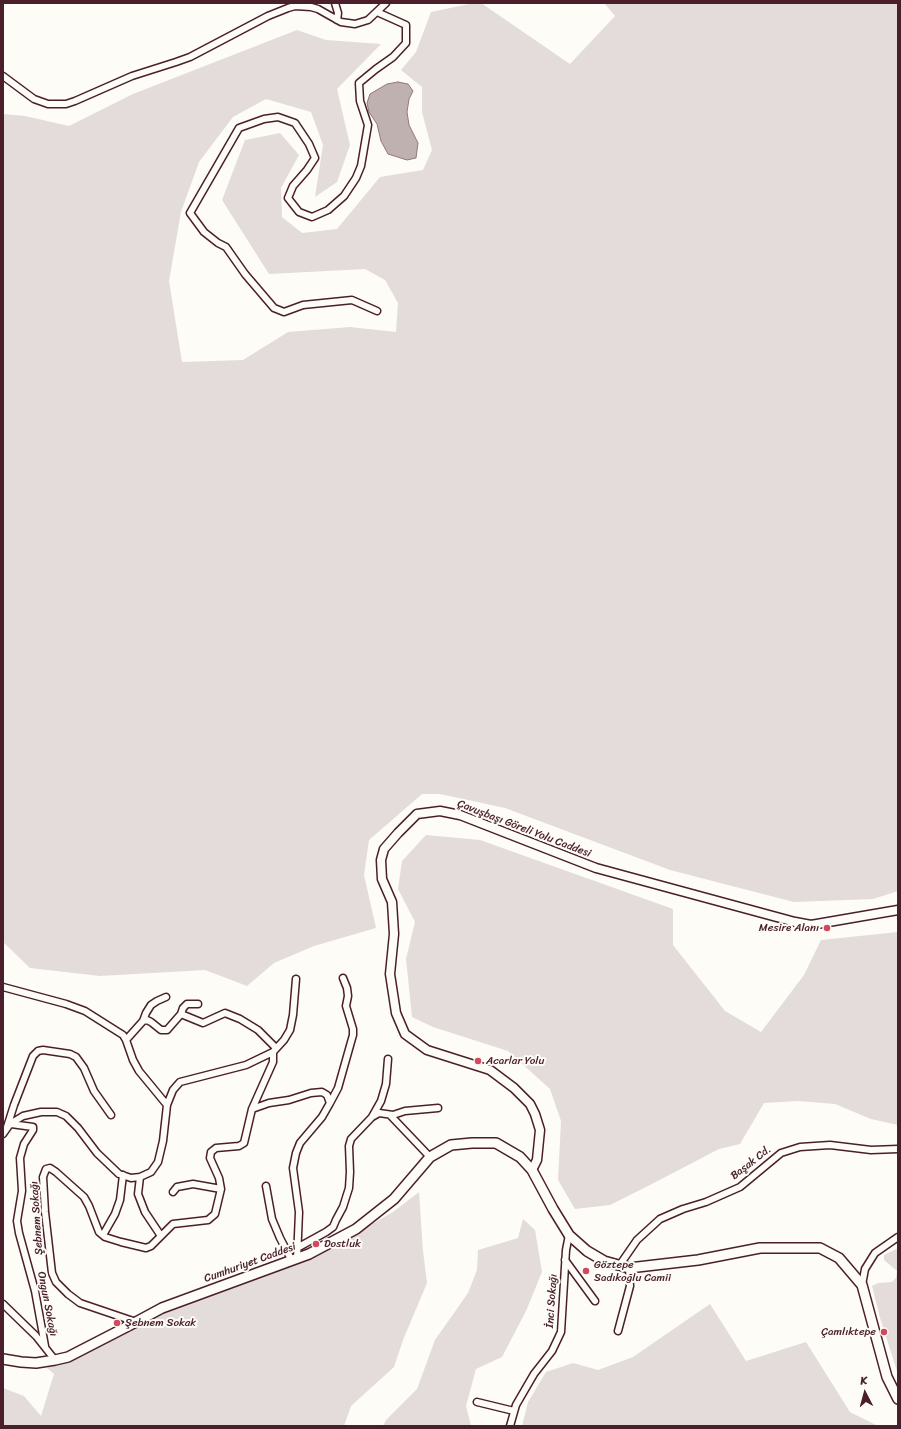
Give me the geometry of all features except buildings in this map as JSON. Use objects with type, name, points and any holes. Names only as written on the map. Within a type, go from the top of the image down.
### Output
[{"type":"main road","name":"Çavuşbaşı Göreli Yolu Caddesi","points":[[532,1170],[538,1160],[540,1130],[530,1104],[514,1088],[490,1070],[427,1050],[405,1034],[396,1013],[390,974],[394,934],[392,902],[382,879],[381,860],[384,849],[417,814],[440,811],[460,815],[596,868],[795,922],[811,925],[898,910]]},
{"type":"main road","name":"Cumhuriyet Caddesi","points":[[3,1359],[28,1363],[68,1357],[162,1308],[309,1254],[356,1229],[394,1199],[430,1157],[451,1145],[496,1142],[520,1156],[532,1170],[569,1235],[587,1251],[604,1261],[630,1268],[698,1260],[760,1248],[820,1248],[839,1258],[862,1285],[887,1377],[898,1399]]},
{"type":"street","points":[[335,3],[338,13],[337,20]]},
{"type":"street","points":[[3,76],[34,99],[41,102],[66,104],[132,76],[190,57],[268,16],[288,8],[295,6],[311,7],[348,24],[362,23],[368,20],[386,3]]},
{"type":"street","points":[[377,12],[406,25],[406,43],[393,58],[376,69],[359,83],[360,101],[368,125],[361,166],[356,178],[344,196],[328,210],[312,218],[299,212],[288,198],[294,186],[315,158],[309,144],[295,123],[278,118],[264,119],[239,128],[190,213],[204,232],[218,243],[226,247],[245,274],[274,308],[284,312],[303,305],[352,300],[377,311]]},
{"type":"street","points":[[3,85],[9,80]]},
{"type":"street","points":[[294,1260],[297,1248],[299,1212],[293,1168],[296,1153],[300,1142],[322,1116],[338,1088],[353,1035],[353,1029],[346,1006],[348,996],[347,988],[343,978]]},
{"type":"street","points":[[7,1129],[23,1116],[41,1112],[57,1112],[66,1116],[78,1128],[97,1153],[120,1174],[131,1178],[140,1178],[151,1172],[158,1162],[163,1142],[167,1105],[173,1090],[180,1082],[246,1065],[274,1050],[284,1040],[290,1030],[293,1015],[296,979]]},
{"type":"street","points":[[3,986],[85,1011],[122,1035],[126,1040],[133,1060],[139,1071],[167,1105]]},
{"type":"street","points":[[126,1040],[143,1021],[151,1005],[156,1000],[166,997]]},
{"type":"street","points":[[143,1021],[147,1020],[164,1031],[167,1030],[181,1014],[186,1004],[198,1004]]},
{"type":"street","points":[[123,1176],[120,1200],[115,1214],[103,1235],[121,1242],[146,1248],[151,1246],[173,1224],[208,1220],[216,1214],[221,1189],[219,1178],[210,1158],[211,1152],[216,1148],[239,1146],[244,1143],[252,1109],[272,1062],[274,1050],[258,1030],[240,1019],[225,1013],[203,1023],[181,1014]]},
{"type":"street","points":[[7,1129],[14,1105],[33,1056],[38,1051],[43,1050],[70,1054],[76,1058],[84,1068],[94,1091],[111,1114]]},
{"type":"street","points":[[297,1248],[326,1232],[333,1226],[343,1207],[349,1188],[349,1146],[351,1139],[372,1117],[381,1101],[386,1084],[388,1059]]},
{"type":"street","points":[[252,1109],[269,1103],[289,1100],[311,1093],[322,1092],[327,1095],[330,1103]]},
{"type":"street","points":[[372,1117],[379,1114],[393,1115],[405,1111],[438,1108]]},
{"type":"street","points":[[390,1115],[430,1157]]},
{"type":"street","name":"Ongun Sokağı","points":[[7,1129],[33,1127],[33,1130],[24,1144],[20,1158],[22,1191],[18,1221],[19,1233],[35,1291],[44,1346]]},
{"type":"street","name":"Başak Cd.","points":[[619,1266],[637,1240],[660,1220],[683,1209],[706,1202],[740,1186],[781,1153],[800,1147],[830,1145],[871,1150],[898,1149]]},
{"type":"street","name":"Şebnem Sokağı","points":[[103,1235],[99,1232],[89,1206],[84,1198],[56,1172],[50,1168],[46,1168],[43,1176],[45,1212],[52,1273],[56,1282],[80,1303],[136,1322]]},
{"type":"street","points":[[140,1178],[138,1194],[145,1212],[161,1236]]},
{"type":"street","points":[[173,1192],[177,1187],[193,1184],[221,1189]]},
{"type":"street","points":[[266,1186],[272,1219],[280,1238],[294,1260]]},
{"type":"street","name":"İnci Sokağı","points":[[510,1426],[514,1411],[534,1374],[552,1351],[562,1332],[565,1260],[569,1235]]},
{"type":"street","points":[[862,1285],[865,1269],[874,1253],[898,1237]]},
{"type":"street","points":[[565,1260],[595,1301]]},
{"type":"street","points":[[618,1331],[630,1286],[630,1268]]},
{"type":"street","points":[[3,1304],[44,1346],[55,1360]]},
{"type":"street","points":[[477,1402],[514,1411]]},
{"type":"shaded area","points":[[474,3],[481,3],[570,64],[615,16],[604,3],[898,3],[898,891],[873,899],[794,902],[670,870],[505,808],[440,794],[422,794],[369,840],[364,875],[376,928],[314,946],[274,963],[247,986],[205,970],[100,976],[30,968],[3,942],[3,114],[25,116],[69,126],[133,94],[297,30],[326,40],[381,44],[337,89],[350,145],[337,182],[315,197],[323,145],[311,112],[266,99],[233,117],[199,162],[181,212],[169,281],[182,362],[243,360],[288,332],[350,327],[396,332],[398,303],[385,280],[365,269],[269,274],[222,200],[245,140],[280,133],[299,155],[281,188],[282,217],[302,233],[337,229],[380,177],[423,170],[432,150],[422,112],[422,87],[401,70],[416,52],[431,12]]},
{"type":"shaded area","points":[[398,82],[408,84],[413,91],[409,99],[407,112],[409,125],[418,143],[416,158],[407,160],[388,154],[381,141],[377,124],[369,112],[367,103],[370,94],[387,84]]},
{"type":"shaded area","points":[[426,835],[480,840],[673,909],[673,945],[725,1011],[761,1032],[804,975],[821,940],[898,932],[898,1125],[871,1119],[835,1104],[798,1101],[764,1103],[740,1144],[719,1149],[610,1205],[575,1209],[558,1180],[561,1121],[550,1089],[508,1051],[433,1027],[412,1017],[406,959],[415,922],[398,889],[402,861]]},
{"type":"shaded area","points":[[419,1192],[427,1283],[403,1340],[394,1367],[351,1406],[344,1426],[3,1426],[3,1388],[24,1396],[41,1416],[54,1374],[47,1368],[117,1335],[166,1309],[339,1243],[393,1212]]},
{"type":"shaded area","points":[[523,1219],[535,1230],[542,1272],[526,1311],[502,1357],[476,1369],[466,1406],[471,1426],[383,1426],[386,1420],[417,1389],[435,1340],[468,1293],[477,1270],[478,1250],[518,1238]]},
{"type":"shaded area","points":[[898,1248],[898,1374],[880,1318],[872,1286],[878,1283],[892,1282],[896,1278],[897,1271],[884,1260],[884,1255]]},
{"type":"shaded area","points":[[710,1304],[746,1361],[806,1342],[850,1412],[878,1426],[522,1426],[528,1402],[546,1372],[573,1363],[598,1370],[633,1357]]},
{"type":"place","name":"Mesire Alanı","points":[[827,928]]},
{"type":"place","name":"Acarlar Yolu","points":[[478,1061]]},
{"type":"place","name":"Dostluk","points":[[316,1244]]},
{"type":"place","name":"Göztepe Sadıkoğlu Camii","points":[[586,1271]]},
{"type":"place","name":"Şebnem Sokak","points":[[117,1323]]},
{"type":"place","name":"Çamlıktepe","points":[[884,1332]]}]
